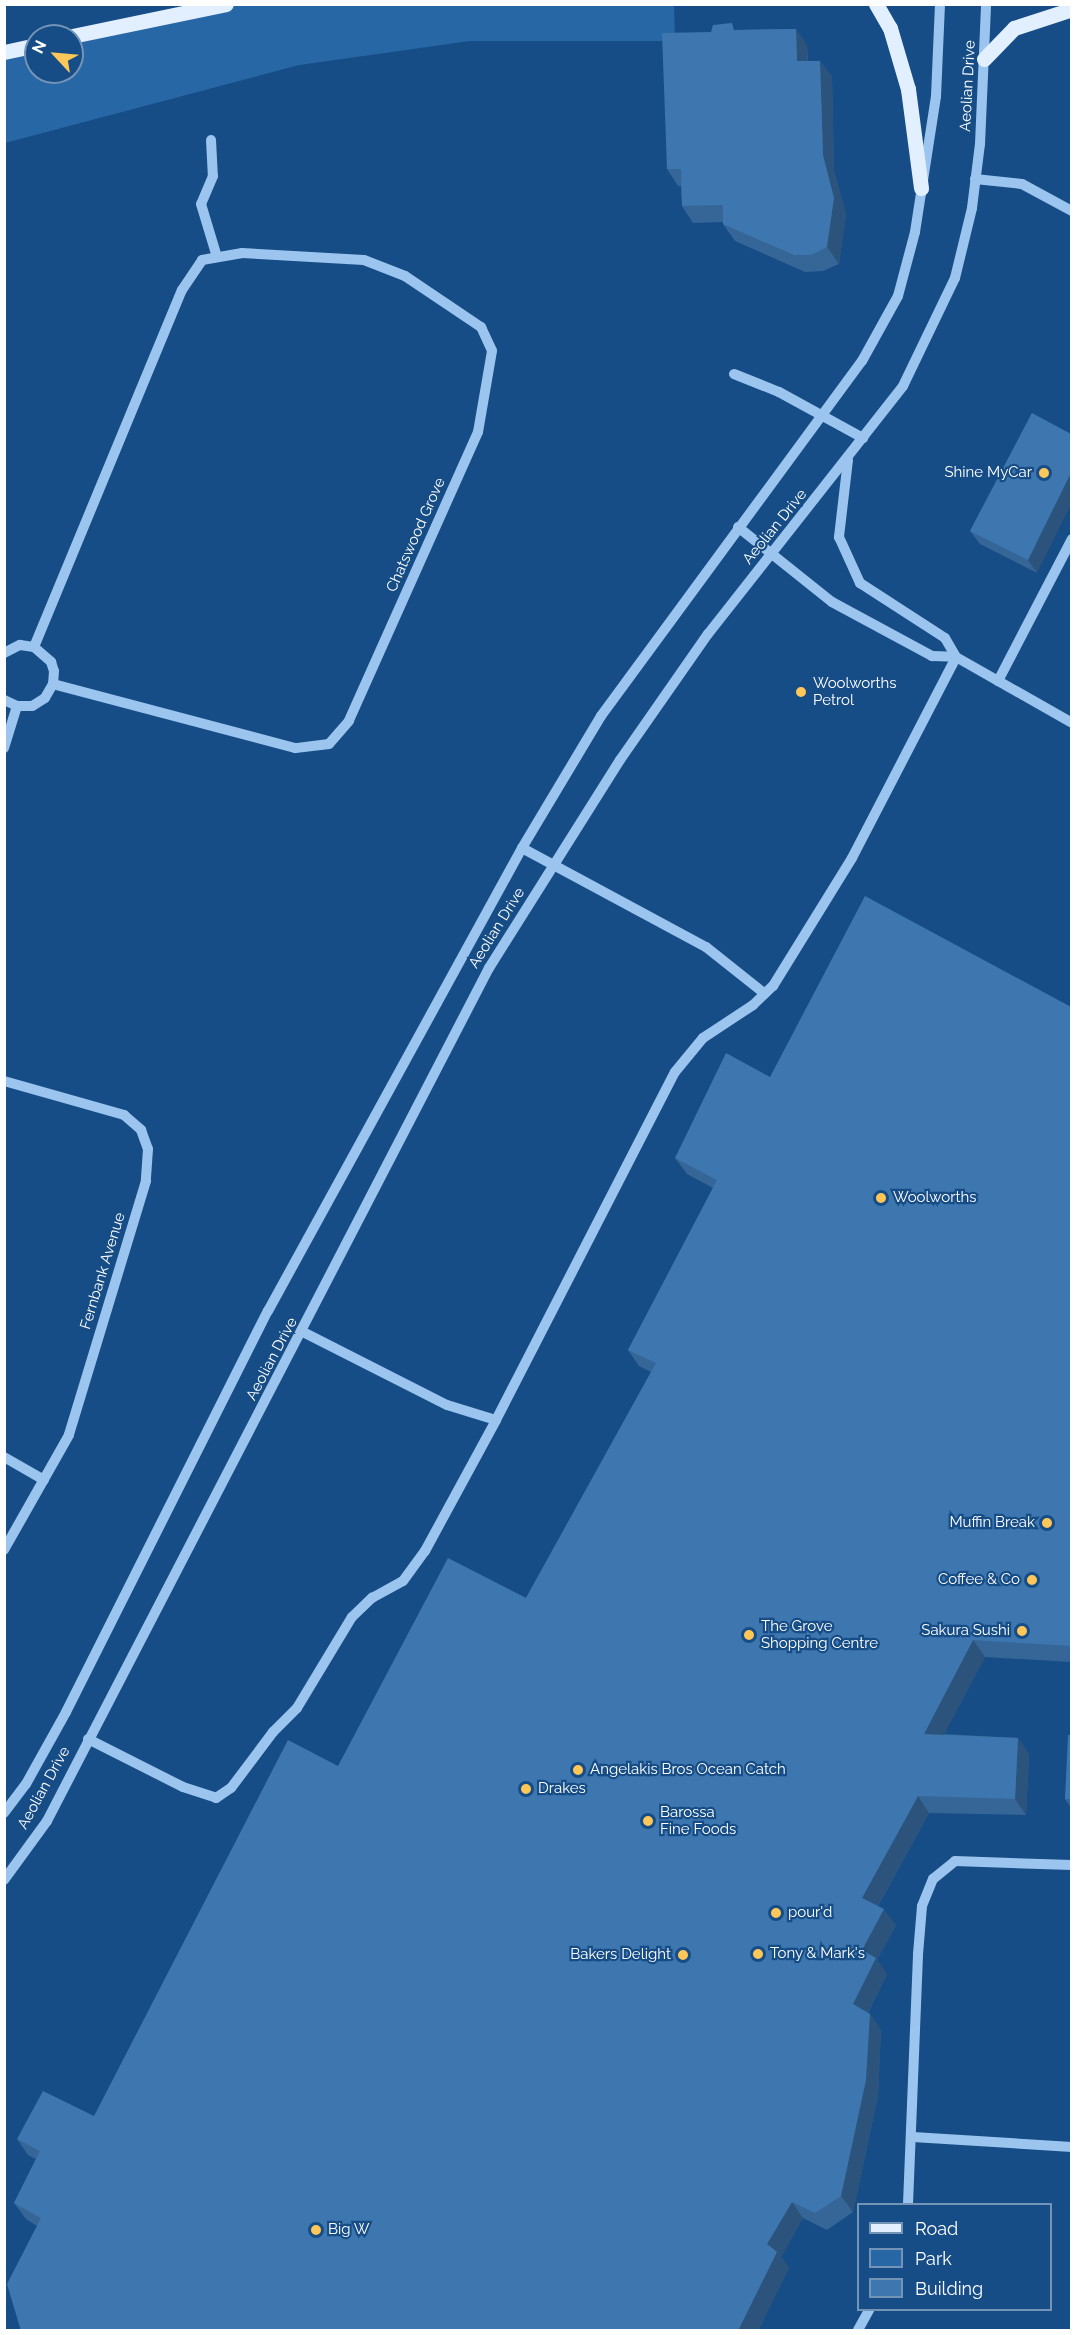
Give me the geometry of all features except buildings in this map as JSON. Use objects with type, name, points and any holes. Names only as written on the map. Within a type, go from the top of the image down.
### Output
[{"type":"main road","points":[[84,34],[226,4]]},
{"type":"main road","points":[[876,4],[890,28],[908,89],[921,188]]},
{"type":"main road","points":[[984,59],[1014,28],[1071,9]]},
{"type":"main road","points":[[4,52],[24,48]]},
{"type":"street","name":"Aeolian Drive","points":[[4,1813],[26,1784],[66,1712],[268,1311],[522,848],[601,716],[862,361],[898,296],[921,188],[936,96],[940,4]]},
{"type":"street","name":"Aeolian Drive","points":[[4,1880],[47,1821],[303,1332],[489,968],[647,721],[708,634],[903,386],[955,278],[975,179],[986,4]]},
{"type":"street","points":[[211,140],[213,176],[201,204],[218,257]]},
{"type":"street","points":[[975,179],[1022,184],[1071,211]]},
{"type":"street","name":"Chatswood Grove","points":[[34,647],[182,290],[201,260],[242,253],[364,260],[405,276],[481,327],[492,351],[478,432],[349,722],[328,744],[295,748],[53,684]]},
{"type":"street","points":[[734,374],[823,415],[863,438]]},
{"type":"street","points":[[848,458],[839,537],[860,583],[945,638],[956,657]]},
{"type":"street","points":[[738,527],[770,555],[832,602],[932,656],[956,657],[1071,723]]},
{"type":"street","points":[[998,681],[1071,539]]},
{"type":"street","points":[[4,653],[20,645],[34,647],[51,662],[53,684],[45,698],[32,706],[17,706],[4,700]]},
{"type":"street","points":[[88,1739],[183,1787],[216,1798],[231,1788],[273,1732],[297,1708],[351,1617],[372,1598],[403,1581],[419,1559],[496,1420],[675,1072],[703,1038],[765,994],[852,858],[956,657]]},
{"type":"street","points":[[4,748],[17,706]]},
{"type":"street","points":[[522,848],[553,867],[706,947],[765,994]]},
{"type":"street","name":"Fernbank Avenue","points":[[4,1081],[124,1114],[141,1130],[148,1149],[146,1181],[69,1435],[4,1550]]},
{"type":"street","points":[[303,1332],[447,1405],[496,1420]]},
{"type":"street","points":[[4,1456],[44,1480]]},
{"type":"street","points":[[908,2203],[913,2137],[918,1944],[922,1906],[933,1879],[955,1861],[1071,1865]]},
{"type":"street","points":[[913,2137],[1071,2147]]},
{"type":"street","points":[[858,2331],[868,2311]]},
{"type":"green space","points":[[242,4],[674,5],[675,41],[470,41],[299,65],[5,143],[5,55],[24,50],[24,84],[84,84],[84,35]]},
{"type":"place","name":"Shine MyCar","points":[[1044,473]]},
{"type":"place","name":"Woolworths Petrol","points":[[801,692]]},
{"type":"place","name":"Woolworths","points":[[881,1198]]},
{"type":"place","name":"Muffin Break","points":[[1047,1523]]},
{"type":"place","name":"Coffee & Co","points":[[1032,1580]]},
{"type":"place","name":"Sakura Sushi","points":[[1022,1631]]},
{"type":"place","name":"The Grove Shopping Centre","points":[[749,1635]]},
{"type":"place","name":"Angelakis Bros Ocean Catch","points":[[578,1770]]},
{"type":"place","name":"Drakes","points":[[526,1789]]},
{"type":"place","name":"Barossa Fine Foods","points":[[648,1821]]},
{"type":"place","name":"pour'd","points":[[776,1913]]},
{"type":"place","name":"Tony & Mark's","points":[[758,1954]]},
{"type":"place","name":"Bakers Delight","points":[[683,1955]]},
{"type":"place","name":"Big W","points":[[316,2230]]}]
